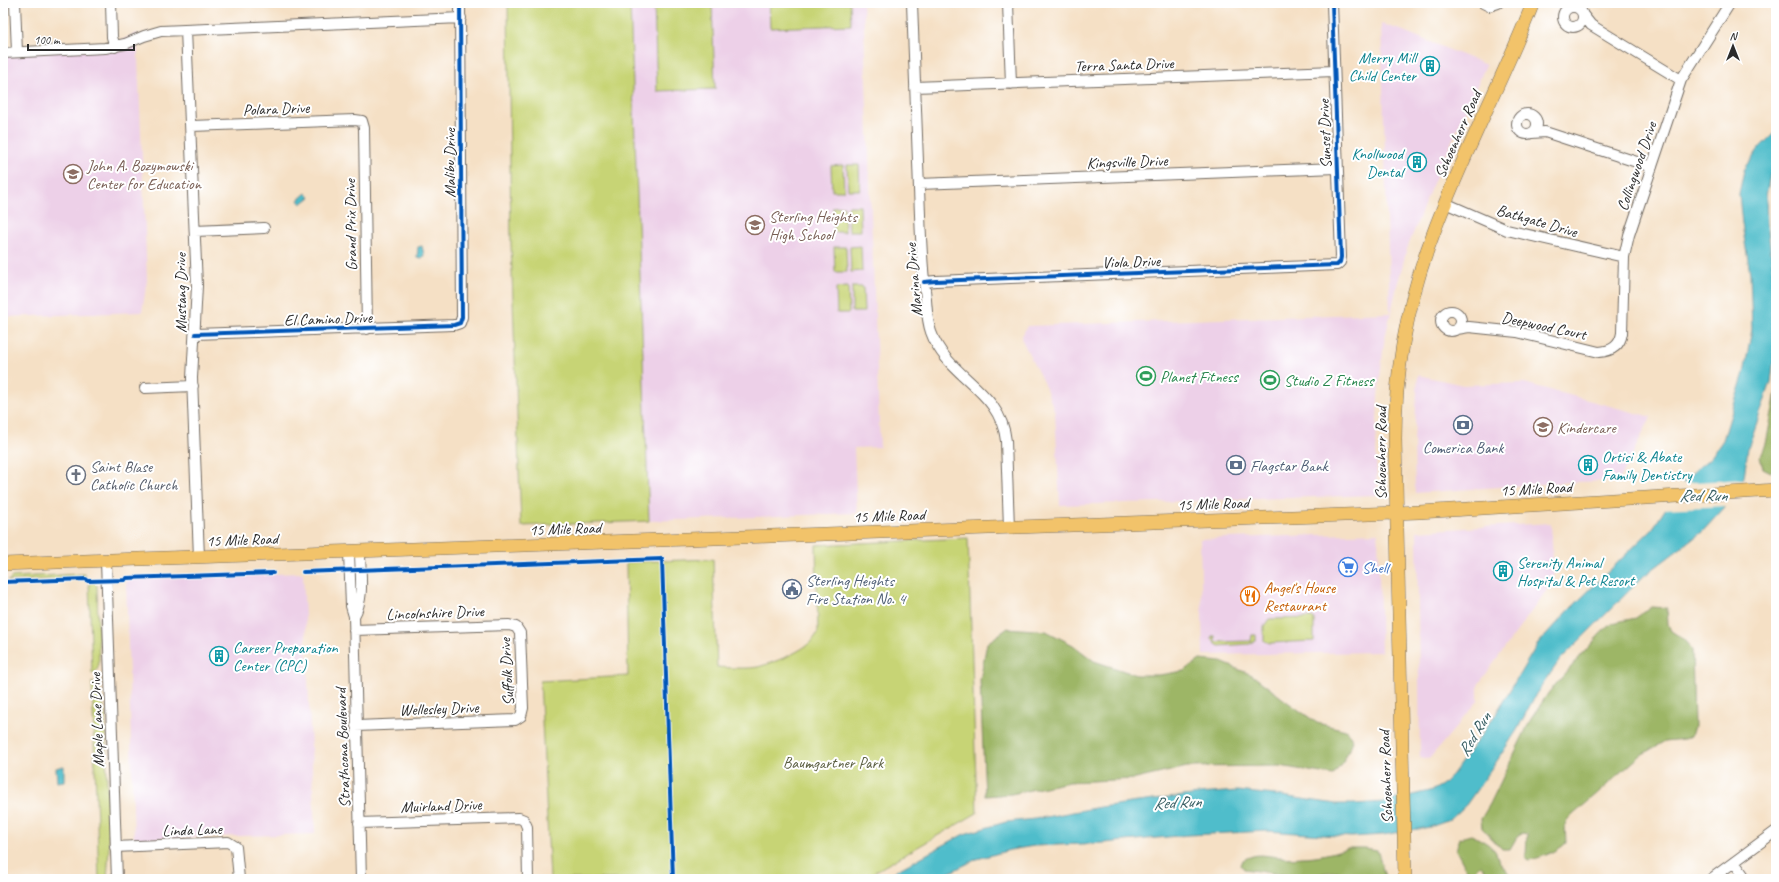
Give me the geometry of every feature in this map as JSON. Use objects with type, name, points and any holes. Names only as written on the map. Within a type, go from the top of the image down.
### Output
[{"type":"main road","name":"Schoenherr Road","points":[[1405,879],[1395,426],[1401,358],[1418,281],[1445,203],[1533,3]]},
{"type":"main road","name":"15 Mile Road","points":[[3,564],[1397,513],[1776,490]]},
{"type":"street","points":[[15,3],[17,52]]},
{"type":"street","points":[[111,3],[112,37],[115,47]]},
{"type":"street","name":"Malibu Drive","points":[[460,3],[462,317],[460,323]]},
{"type":"street","name":"Marina Drive","points":[[912,3],[919,184],[924,282],[928,320],[934,340],[942,353],[954,368],[990,401],[998,413],[1004,428],[1009,528]]},
{"type":"street","points":[[1008,3],[1011,84]]},
{"type":"street","name":"Sunset Drive","points":[[1332,3],[1341,257],[1339,263]]},
{"type":"street","points":[[1483,3],[1489,6],[1498,3]]},
{"type":"street","name":"Collingwood Drive","points":[[1613,349],[1618,345],[1622,333],[1625,249],[1681,80],[1730,3]]},
{"type":"street","points":[[1591,25],[1568,26],[1563,21],[1563,14],[1568,9],[1574,7],[1580,10],[1591,25],[1681,80]]},
{"type":"street","points":[[1578,26],[1582,22],[1583,15]]},
{"type":"street","points":[[3,53],[115,47],[153,32],[460,18]]},
{"type":"street","name":"Mustang Drive","points":[[186,30],[197,286],[193,386],[199,557]]},
{"type":"street","name":"Terra Santa Drive","points":[[915,87],[1334,71]]},
{"type":"street","points":[[1545,132],[1534,116],[1528,114],[1522,115],[1518,120],[1518,127],[1522,133],[1545,132],[1652,167]]},
{"type":"street","name":"Polara Drive","points":[[191,126],[355,120],[362,121]]},
{"type":"street","name":"Grand Prix Drive","points":[[362,121],[364,128],[366,329]]},
{"type":"street","points":[[1532,133],[1536,128],[1537,122]]},
{"type":"street","name":"Kingsville Drive","points":[[919,184],[1337,168]]},
{"type":"street","name":"Bathgate Drive","points":[[1445,203],[1507,230],[1624,258]]},
{"type":"street","points":[[195,231],[264,228]]},
{"type":"street","name":"Viola Drive","points":[[924,282],[1332,266],[1339,263]]},
{"type":"street","points":[[1461,318],[1457,329],[1447,330],[1442,325],[1441,319],[1445,313],[1451,311],[1457,313],[1469,327]]},
{"type":"street","name":"El Camino Drive","points":[[195,334],[366,329],[454,325],[460,323]]},
{"type":"street","name":"Deepwood Court","points":[[1457,329],[1469,327],[1517,332],[1599,352],[1613,349]]},
{"type":"street","points":[[145,388],[193,386]]},
{"type":"street","name":"Strathcona Boulevard","points":[[354,552],[350,587],[351,606],[354,616],[361,879]]},
{"type":"street","name":"Strathcona Boulevard","points":[[354,552],[361,587],[360,607],[354,616]]},
{"type":"street","name":"Maple Lane Drive","points":[[106,561],[117,879]]},
{"type":"street","points":[[350,587],[361,587]]},
{"type":"street","name":"Lincolnshire Drive","points":[[354,630],[516,626]]},
{"type":"street","name":"Suffolk Drive","points":[[516,626],[520,633],[523,708],[521,716]]},
{"type":"street","name":"Wellesley Drive","points":[[356,726],[514,720],[521,716]]},
{"type":"street","name":"Muirland Drive","points":[[359,823],[515,818],[524,820],[527,827],[528,879]]},
{"type":"street","points":[[1711,879],[1776,831]]},
{"type":"street","name":"Linda Lane","points":[[115,847],[228,842],[236,847],[238,852],[239,879]]},
{"type":"street","points":[[1734,862],[1746,879]]},
{"type":"shaded area","name":"Sterling Heights High School","points":[[630,3],[863,3],[880,447],[854,448],[857,513],[649,521]]},
{"type":"shaded area","points":[[1381,24],[1401,30],[1486,65],[1430,190],[1407,249],[1398,282],[1384,342],[1378,395],[1376,445],[1377,495],[1060,505],[1055,412],[1045,386],[1021,338],[1027,326],[1390,313]]},
{"type":"shaded area","name":"John A. Bozymowski Center for Education","points":[[137,33],[147,280],[142,312],[3,317],[3,48],[103,44],[122,40]]},
{"type":"shaded area","points":[[1418,375],[1463,385],[1524,383],[1651,417],[1619,481],[1569,482],[1415,493],[1414,440]]},
{"type":"shaded area","points":[[1551,523],[1554,580],[1478,685],[1478,701],[1429,759],[1420,757],[1417,531]]},
{"type":"shaded area","points":[[1378,533],[1381,652],[1203,655],[1200,539]]},
{"type":"shaded area","name":"Career Preparation Center (CPC)","points":[[303,573],[315,834],[134,839],[126,579]]},
{"type":"green space","points":[[508,3],[630,3],[649,521],[521,526],[511,244]]},
{"type":"green space","points":[[654,3],[712,3],[715,89],[657,91]]},
{"type":"green space","points":[[769,3],[850,3],[851,25],[770,28]]},
{"type":"green space","points":[[843,165],[844,191],[832,191],[831,166]]},
{"type":"green space","points":[[847,165],[859,165],[860,190],[848,190]]},
{"type":"green space","points":[[844,206],[845,232],[834,232],[833,207]]},
{"type":"green space","points":[[848,206],[860,206],[861,231],[849,231]]},
{"type":"green space","points":[[861,246],[862,271],[851,272],[850,247]]},
{"type":"green space","points":[[834,247],[846,247],[847,272],[835,272]]},
{"type":"green space","points":[[848,287],[849,313],[837,313],[836,288]]},
{"type":"green space","points":[[852,287],[863,287],[864,312],[852,312]]},
{"type":"green space","points":[[1776,392],[1776,467],[1771,472],[1763,468],[1760,457],[1766,444]]},
{"type":"green space","name":"Baumgartner Park","points":[[968,538],[977,813],[862,879],[550,879],[540,681],[628,676],[626,562],[713,559],[717,667],[748,668],[765,665],[792,654],[809,644],[815,638],[818,631],[816,545]]},
{"type":"green space","points":[[85,574],[85,578],[8,581],[12,577]]},
{"type":"green space","points":[[89,582],[96,582],[97,586],[99,664],[97,670],[92,674]]},
{"type":"green space","points":[[1652,607],[1667,608],[1668,624],[1671,631],[1682,638],[1692,649],[1694,726],[1691,736],[1684,739],[1665,741],[1641,755],[1567,820],[1565,825],[1566,843],[1554,852],[1530,860],[1526,858],[1527,834],[1522,833],[1518,835],[1510,849],[1502,849],[1482,828],[1481,819],[1490,804],[1531,719],[1549,692],[1601,633],[1612,623],[1636,618]]},
{"type":"green space","points":[[1314,618],[1314,641],[1270,643],[1264,641],[1264,626],[1269,619]]},
{"type":"green space","points":[[1008,628],[1046,631],[1073,645],[1094,661],[1136,675],[1159,675],[1184,671],[1200,660],[1221,662],[1252,675],[1317,723],[1346,730],[1353,741],[1343,762],[1333,775],[1280,766],[1187,767],[1136,779],[1069,782],[1011,794],[985,796],[980,680],[987,643]]},
{"type":"green space","points":[[1252,635],[1256,635],[1256,639],[1250,644],[1219,646],[1212,639],[1212,636],[1215,636],[1215,641],[1217,642],[1251,641]]},
{"type":"green space","points":[[92,682],[100,689],[105,716],[109,848],[107,879],[99,879]]},
{"type":"green space","points":[[1471,835],[1493,848],[1499,861],[1508,872],[1511,879],[1492,879],[1481,865],[1477,867],[1474,874],[1468,873],[1456,850],[1460,838]]},
{"type":"green space","points":[[1347,848],[1377,850],[1386,879],[1345,879],[1338,871],[1300,877],[1244,869],[1241,865],[1243,860],[1257,855],[1287,858],[1307,857],[1336,852]]},
{"type":"water","name":"Red Run","points":[[1776,131],[1776,166],[1770,175],[1766,196],[1767,223],[1773,269],[1776,339],[1771,382],[1748,448],[1744,477],[1724,508],[1702,532],[1645,575],[1560,660],[1536,694],[1517,730],[1493,767],[1466,805],[1450,820],[1430,827],[1383,835],[1351,837],[1268,831],[1189,835],[1104,843],[1034,846],[1010,850],[977,859],[936,879],[881,879],[964,834],[1006,822],[1035,819],[1100,807],[1199,794],[1237,791],[1336,804],[1384,802],[1433,790],[1442,785],[1453,774],[1495,715],[1537,645],[1570,609],[1653,528],[1685,479],[1711,457],[1723,440],[1744,373],[1752,329],[1750,273],[1739,194],[1744,170],[1760,147]]},
{"type":"water","points":[[306,193],[310,197],[301,204],[298,200]]},
{"type":"water","points":[[422,246],[424,255],[422,258],[417,257],[418,247]]},
{"type":"water","points":[[64,766],[64,781],[57,782],[56,768]]},
{"type":"pier","points":[[1745,479],[1727,506],[1663,509],[1680,483]]},
{"type":"cycle path","points":[[195,334],[454,325],[460,323],[462,317],[460,3]]},
{"type":"cycle path","points":[[924,282],[1337,265],[1340,262],[1341,257],[1332,3]]},
{"type":"cycle path","points":[[303,572],[662,559],[673,879]]},
{"type":"cycle path","points":[[3,582],[86,579],[88,581],[125,580],[126,578],[273,573]]},
{"type":"place","name":"Merry Mill Child Center","points":[[1430,66]]},
{"type":"place","name":"Knollwood Dental","points":[[1417,162]]},
{"type":"place","name":"John A. Bozymowski Center for Education","points":[[73,174]]},
{"type":"place","name":"Sterling Heights High School","points":[[755,225]]},
{"type":"place","name":"Planet Fitness","points":[[1146,376]]},
{"type":"place","name":"Studio Z Fitness","points":[[1270,380]]},
{"type":"place","name":"Comerica Bank","points":[[1463,425]]},
{"type":"place","name":"Kindercare","points":[[1543,427]]},
{"type":"place","name":"Flagstar Bank","points":[[1236,465]]},
{"type":"place","name":"Ortisi & Abate Family Dentistry","points":[[1588,465]]},
{"type":"place","name":"Saint Blase Catholic Church","points":[[76,475]]},
{"type":"place","name":"Shell","points":[[1348,567]]},
{"type":"place","name":"Serenity Animal Hospital & Pet Resort","points":[[1503,571]]},
{"type":"place","name":"Sterling Heights Fire Station No. 4","points":[[792,589]]},
{"type":"place","name":"Angel's House Restaurant","points":[[1250,596]]},
{"type":"place","name":"Career Preparation Center (CPC)","points":[[219,656]]}]
